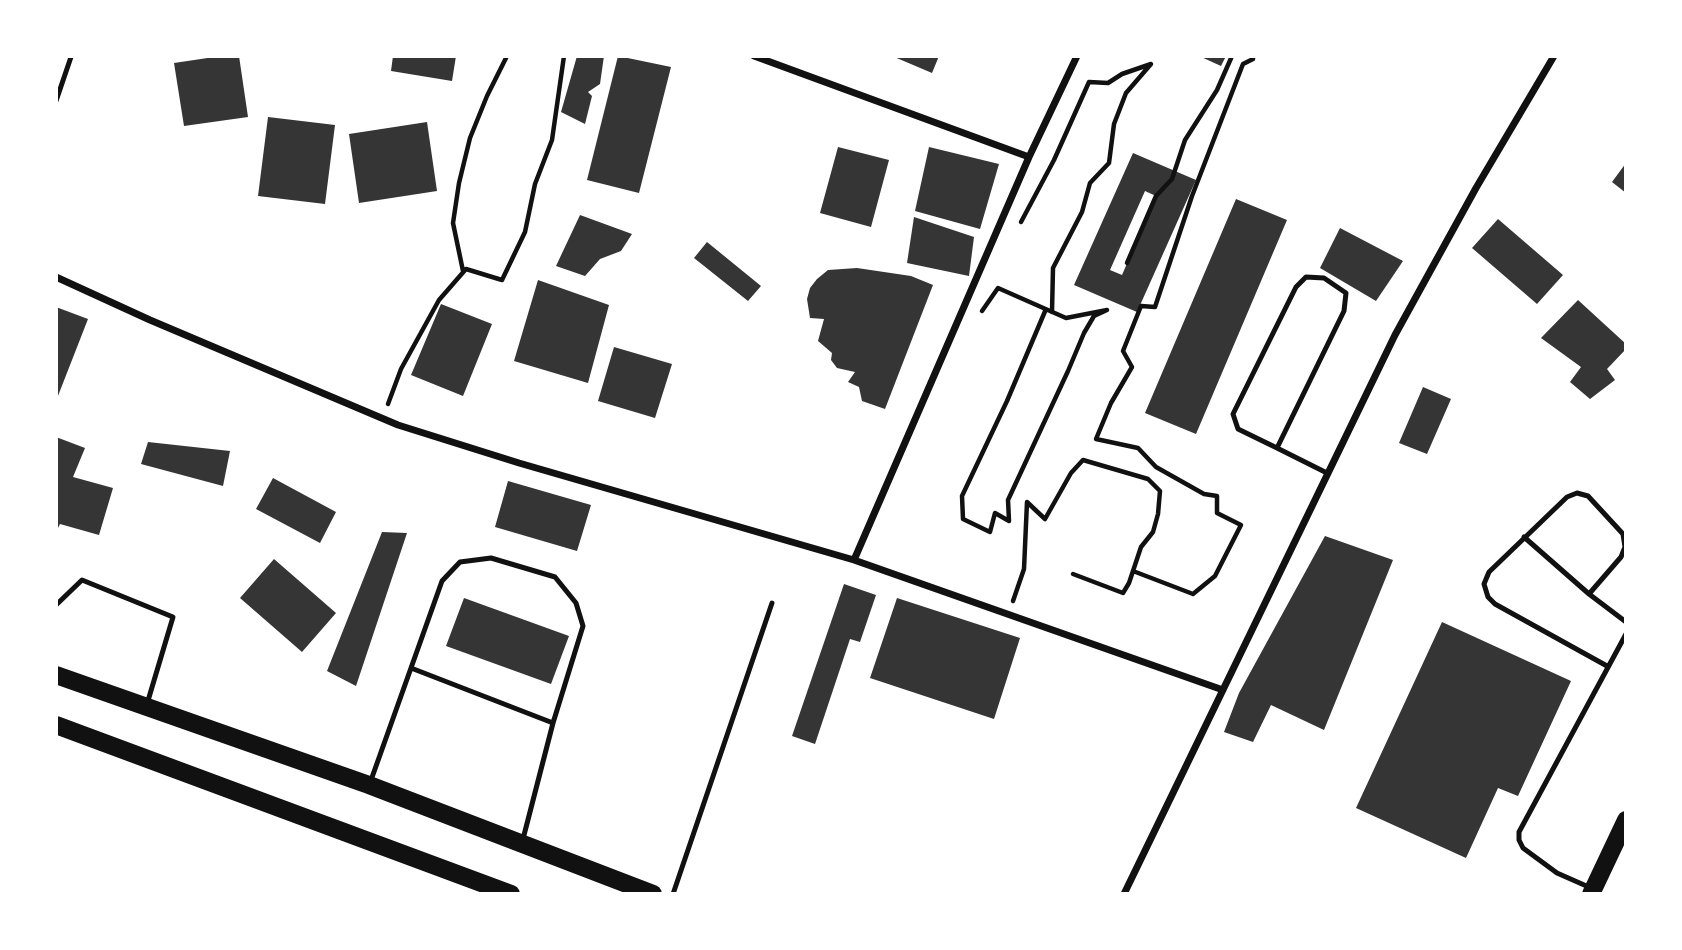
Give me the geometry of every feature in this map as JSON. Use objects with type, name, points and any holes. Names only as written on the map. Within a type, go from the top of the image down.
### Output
[{"type":"main road","points":[[56,675],[369,785],[653,894]]},
{"type":"main road","points":[[56,725],[511,894]]},
{"type":"main road","points":[[1592,892],[1626,820]]},
{"type":"street","points":[[754,56],[1029,157]]},
{"type":"street","points":[[854,560],[1029,157],[1077,56]]},
{"type":"street","points":[[1124,894],[1395,335],[1476,188],[1554,56]]},
{"type":"street","points":[[56,277],[150,320],[383,418],[519,463],[854,560],[1223,690]]},
{"type":"lane","points":[[56,101],[71,57]]},
{"type":"lane","points":[[1277,448],[1344,311],[1346,293],[1324,278],[1306,277],[1296,287],[1233,414],[1238,429],[1327,474]]},
{"type":"lane","points":[[1588,594],[1621,557],[1625,547],[1623,534],[1588,496],[1577,493],[1567,497],[1524,537],[1489,572],[1484,584],[1488,597],[1495,604],[1607,666]]},
{"type":"lane","points":[[1524,537],[1588,594],[1626,622]]},
{"type":"lane","points":[[369,785],[442,581],[460,562],[491,558],[555,577],[576,603],[583,626],[553,723],[522,842]]},
{"type":"lane","points":[[56,605],[82,579],[173,617],[146,707]]},
{"type":"lane","points":[[673,894],[772,603]]},
{"type":"lane","points":[[1592,892],[1557,873],[1522,848],[1519,832],[1626,634]]},
{"type":"lane","points":[[411,668],[553,723]]},
{"type":"path","points":[[463,273],[453,223],[459,183],[470,138],[487,96],[508,56]]},
{"type":"path","points":[[383,418],[401,369],[439,300],[466,269],[502,280],[525,232],[541,163],[552,139],[565,56]]},
{"type":"path","points":[[1127,263],[1156,196],[1172,179],[1185,139],[1217,90],[1232,56]]},
{"type":"path","points":[[1133,571],[1192,594],[1215,576],[1241,525],[1217,513],[1217,496],[1204,494],[1156,467],[1138,448],[1096,439],[1111,403],[1132,367],[1123,351],[1142,306],[1155,307],[1192,196],[1243,64],[1253,59],[1253,56]]},
{"type":"path","points":[[994,237],[1010,240],[1054,160],[1089,82],[1108,83],[1122,74],[1151,64],[1126,93],[1114,124],[1109,163],[1090,183],[1082,212],[1054,268],[1052,312]]},
{"type":"path","points":[[978,317],[999,288],[1046,309],[1052,312],[1066,318],[1107,310],[1094,316],[1084,333],[1008,500],[1009,521],[995,513],[990,531],[963,519],[962,496],[1007,401],[1046,309]]},
{"type":"path","points":[[1007,614],[1024,569],[1027,502],[1045,519],[1071,473],[1083,460],[1148,479],[1160,491],[1158,513],[1153,532],[1141,547],[1123,593],[1073,574]]},
{"type":"building","points":[[239,56],[248,117],[184,126],[174,63]]},
{"type":"building","points":[[393,56],[456,56],[452,81],[391,71]]},
{"type":"building","points":[[577,56],[604,56],[600,84],[588,92],[592,96],[585,124],[561,112]]},
{"type":"building","points":[[618,56],[671,67],[639,193],[587,180]]},
{"type":"building","points":[[892,56],[939,56],[932,73]]},
{"type":"building","points":[[1199,56],[1226,56],[1221,66]]},
{"type":"building","points":[[268,117],[335,125],[325,204],[258,196]]},
{"type":"building","points":[[427,122],[437,191],[359,203],[349,134]]},
{"type":"building","points":[[838,147],[889,160],[871,227],[820,213]]},
{"type":"building","points":[[929,147],[999,164],[980,229],[915,211]]},
{"type":"building","points":[[1133,153],[1196,180],[1137,312],[1074,285]],"holes":[[[1145,191],[1156,196],[1122,275],[1110,270]]]},
{"type":"building","points":[[1626,163],[1626,193],[1612,182]]},
{"type":"building","points":[[1236,199],[1287,220],[1196,434],[1145,413]]},
{"type":"building","points":[[580,215],[632,234],[621,251],[600,259],[585,276],[556,266]]},
{"type":"building","points":[[914,217],[974,237],[969,276],[907,263]]},
{"type":"building","points":[[1498,219],[1563,275],[1537,304],[1472,248]]},
{"type":"building","points":[[1340,228],[1403,261],[1376,301],[1320,268]]},
{"type":"building","points":[[707,242],[761,286],[748,301],[694,258]]},
{"type":"building","points":[[857,268],[911,276],[933,285],[885,409],[862,401],[859,387],[848,382],[855,372],[837,368],[831,360],[832,353],[818,341],[824,319],[810,318],[807,299],[810,288],[817,279],[828,270]]},
{"type":"building","points":[[538,280],[609,305],[588,383],[514,361]]},
{"type":"building","points":[[1578,300],[1626,344],[1626,349],[1607,369],[1615,380],[1590,399],[1570,382],[1581,367],[1541,338]]},
{"type":"building","points":[[441,304],[492,324],[463,396],[411,375]]},
{"type":"building","points":[[56,307],[88,319],[56,401]]},
{"type":"building","points":[[614,347],[672,364],[655,418],[598,401]]},
{"type":"building","points":[[1423,387],[1451,399],[1427,454],[1399,443]]},
{"type":"building","points":[[56,437],[85,448],[73,477],[113,488],[99,535],[60,524],[56,532]]},
{"type":"building","points":[[148,442],[230,451],[223,486],[141,464]]},
{"type":"building","points":[[273,478],[336,512],[320,543],[256,509]]},
{"type":"building","points":[[508,481],[591,505],[577,551],[495,527]]},
{"type":"building","points":[[382,532],[407,533],[356,686],[327,671]]},
{"type":"building","points":[[1325,536],[1393,560],[1324,730],[1271,705],[1253,742],[1224,732],[1239,693]]},
{"type":"building","points":[[274,559],[336,613],[302,652],[240,598]]},
{"type":"building","points":[[844,584],[876,595],[860,642],[850,639],[815,744],[792,736]]},
{"type":"building","points":[[464,598],[569,636],[551,684],[446,646]]},
{"type":"building","points":[[897,598],[1020,638],[994,719],[870,678]]},
{"type":"building","points":[[1442,622],[1571,681],[1518,796],[1498,788],[1466,858],[1356,808]]}]
